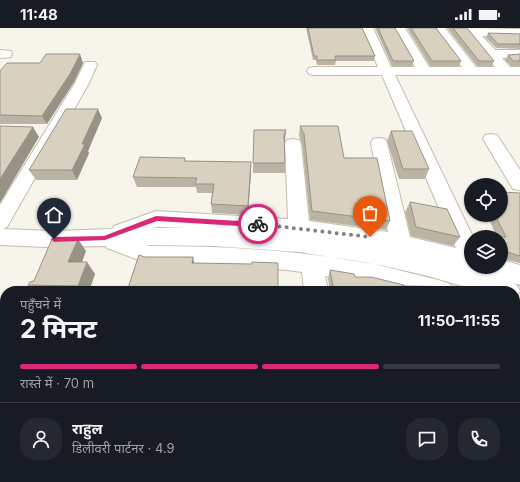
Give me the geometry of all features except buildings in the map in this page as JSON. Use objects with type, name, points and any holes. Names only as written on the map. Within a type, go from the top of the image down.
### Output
[{"type":"street","points":[[367,28],[464,240]]},
{"type":"street","points":[[399,28],[424,70]]},
{"type":"street","points":[[439,28],[471,70]]},
{"type":"street","points":[[471,30],[506,70]]},
{"type":"street","points":[[471,30],[520,33]]},
{"type":"street","points":[[491,54],[520,54]]},
{"type":"street","points":[[0,222],[45,131],[82,82],[90,65]]},
{"type":"street","points":[[314,71],[520,71]]},
{"type":"street","points":[[491,139],[520,184]]},
{"type":"street","points":[[379,143],[401,244]]},
{"type":"street","points":[[293,144],[299,228]]},
{"type":"street","points":[[0,237],[50,249],[105,238],[156,219],[275,225],[370,237],[437,251],[464,259]]},
{"type":"street","points":[[105,238],[172,236],[263,241],[349,252],[427,266],[492,286]]},
{"type":"street","points":[[105,238],[149,255],[198,255],[287,261],[368,273],[411,286]]},
{"type":"street","points":[[312,265],[315,286]]},
{"type":"street","points":[[508,272],[520,275]]},
{"type":"way so far","points":[[258,224],[370,237]]},
{"type":"route","points":[[54,239],[105,238],[156,219],[258,224]]}]
